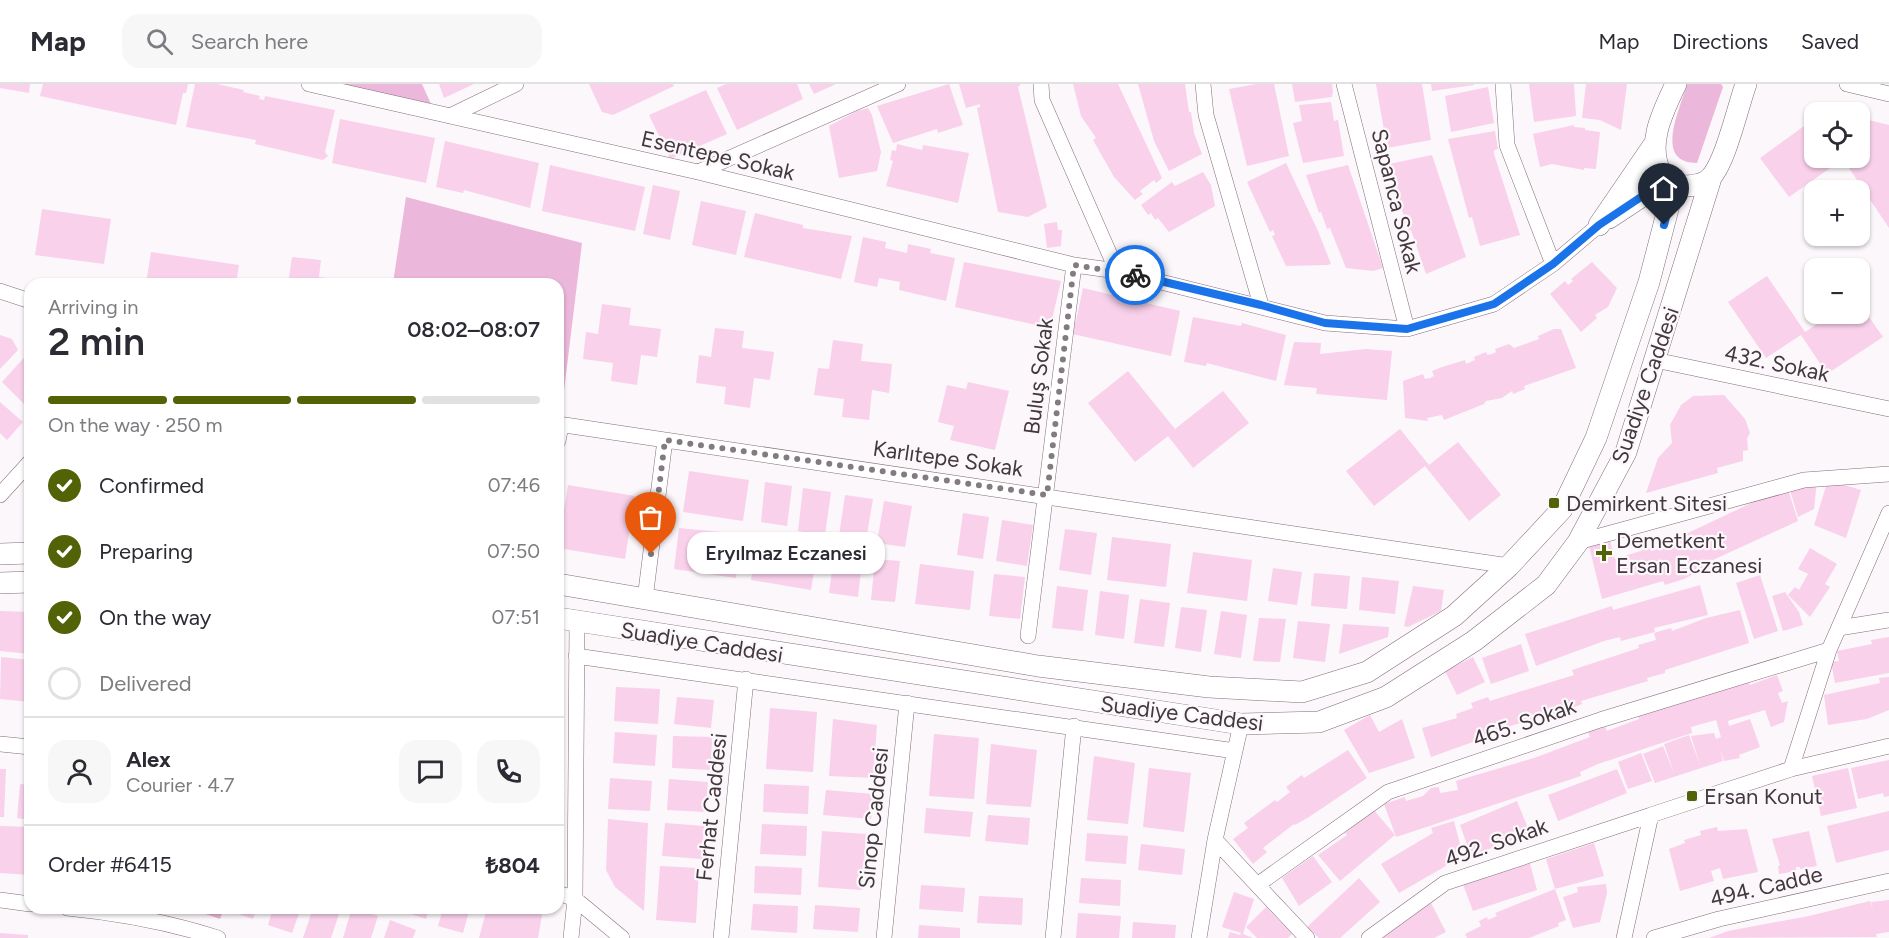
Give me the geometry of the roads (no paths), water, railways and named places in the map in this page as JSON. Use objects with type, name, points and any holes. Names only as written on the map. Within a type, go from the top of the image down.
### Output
[{"type":"main road","points":[[1599,225],[1653,146],[1666,104],[1676,84]]},
{"type":"main road","name":"Suadiye Caddesi","points":[[567,620],[1241,724],[1319,722],[1386,697],[1474,641],[1546,585],[1578,542],[1626,452],[1711,178],[1726,146],[1746,84]]},
{"type":"main road","points":[[1653,146],[1658,169],[1669,184]]},
{"type":"main road","points":[[1599,225],[1669,184],[1702,184],[1711,178]]},
{"type":"main road","name":"Suadiye Caddesi","points":[[564,585],[1038,666],[1209,687],[1302,692],[1367,672],[1455,616],[1509,566],[1562,509],[1596,438],[1649,282],[1669,184]]},
{"type":"main road","points":[[0,554],[24,553]]},
{"type":"main road","points":[[0,583],[24,582]]},
{"type":"street","name":"Esentepe Sokak","points":[[309,84],[698,172],[1074,265],[1117,271],[1261,305],[1325,323],[1407,329]]},
{"type":"street","points":[[452,115],[516,84]]},
{"type":"street","points":[[698,172],[898,84]]},
{"type":"street","points":[[1041,84],[1042,100],[1117,271]]},
{"type":"street","points":[[1203,84],[1206,115],[1261,305]]},
{"type":"street","name":"Sapanca Sokak","points":[[1344,84],[1407,329]]},
{"type":"street","points":[[1503,84],[1507,145],[1553,264]]},
{"type":"street","points":[[1847,84],[1889,94]]},
{"type":"street","points":[[1407,329],[1494,304],[1553,264],[1599,225]]},
{"type":"street","name":"Buluş Sokak","points":[[1028,636],[1074,265]]},
{"type":"street","points":[[0,291],[24,299]]},
{"type":"street","name":"432. Sokak","points":[[1655,360],[1889,409]]},
{"type":"street","name":"Karlıtepe Sokak","points":[[564,425],[1047,495],[1509,566]]},
{"type":"street","points":[[645,599],[665,440]]},
{"type":"street","points":[[0,495],[24,469]]},
{"type":"street","points":[[1578,542],[1804,480],[1889,474]]},
{"type":"street","points":[[1791,769],[1829,650],[1889,513]]},
{"type":"street","points":[[567,620],[576,656],[575,899],[571,938]]},
{"type":"street","points":[[1839,628],[1889,620]]},
{"type":"street","name":"465. Sokak","points":[[1257,885],[1388,792],[1600,720],[1829,650]]},
{"type":"street","points":[[576,656],[1235,751]]},
{"type":"street","name":"Ferhat Caddesi","points":[[721,938],[746,680]]},
{"type":"street","name":"Sinop Caddesi","points":[[884,938],[907,703]]},
{"type":"street","points":[[1199,938],[1215,840],[1241,724]]},
{"type":"street","points":[[1053,938],[1074,726]]},
{"type":"street","points":[[0,744],[24,746]]},
{"type":"street","points":[[1791,769],[1889,746]]},
{"type":"street","name":"492. Sokak","points":[[1369,938],[1445,883],[1791,769]]},
{"type":"street","points":[[1624,938],[1651,815]]},
{"type":"street","points":[[1215,840],[1307,938]]},
{"type":"street","name":"494. Cadde","points":[[1654,938],[1719,919],[1889,881]]},
{"type":"street","points":[[564,895],[575,899],[622,938]]},
{"type":"street","points":[[0,900],[24,903]]},
{"type":"street","points":[[106,914],[177,925],[218,938]]},
{"type":"place","name":"Demirkent Sitesi","points":[[1554,503]]},
{"type":"place","name":"Demetkent Ersan Eczanesi","points":[[1604,553]]},
{"type":"place","name":"Eryılmaz Eczanesi","points":[[651,554]]},
{"type":"place","name":"Ersan Konut","points":[[1692,796]]}]
